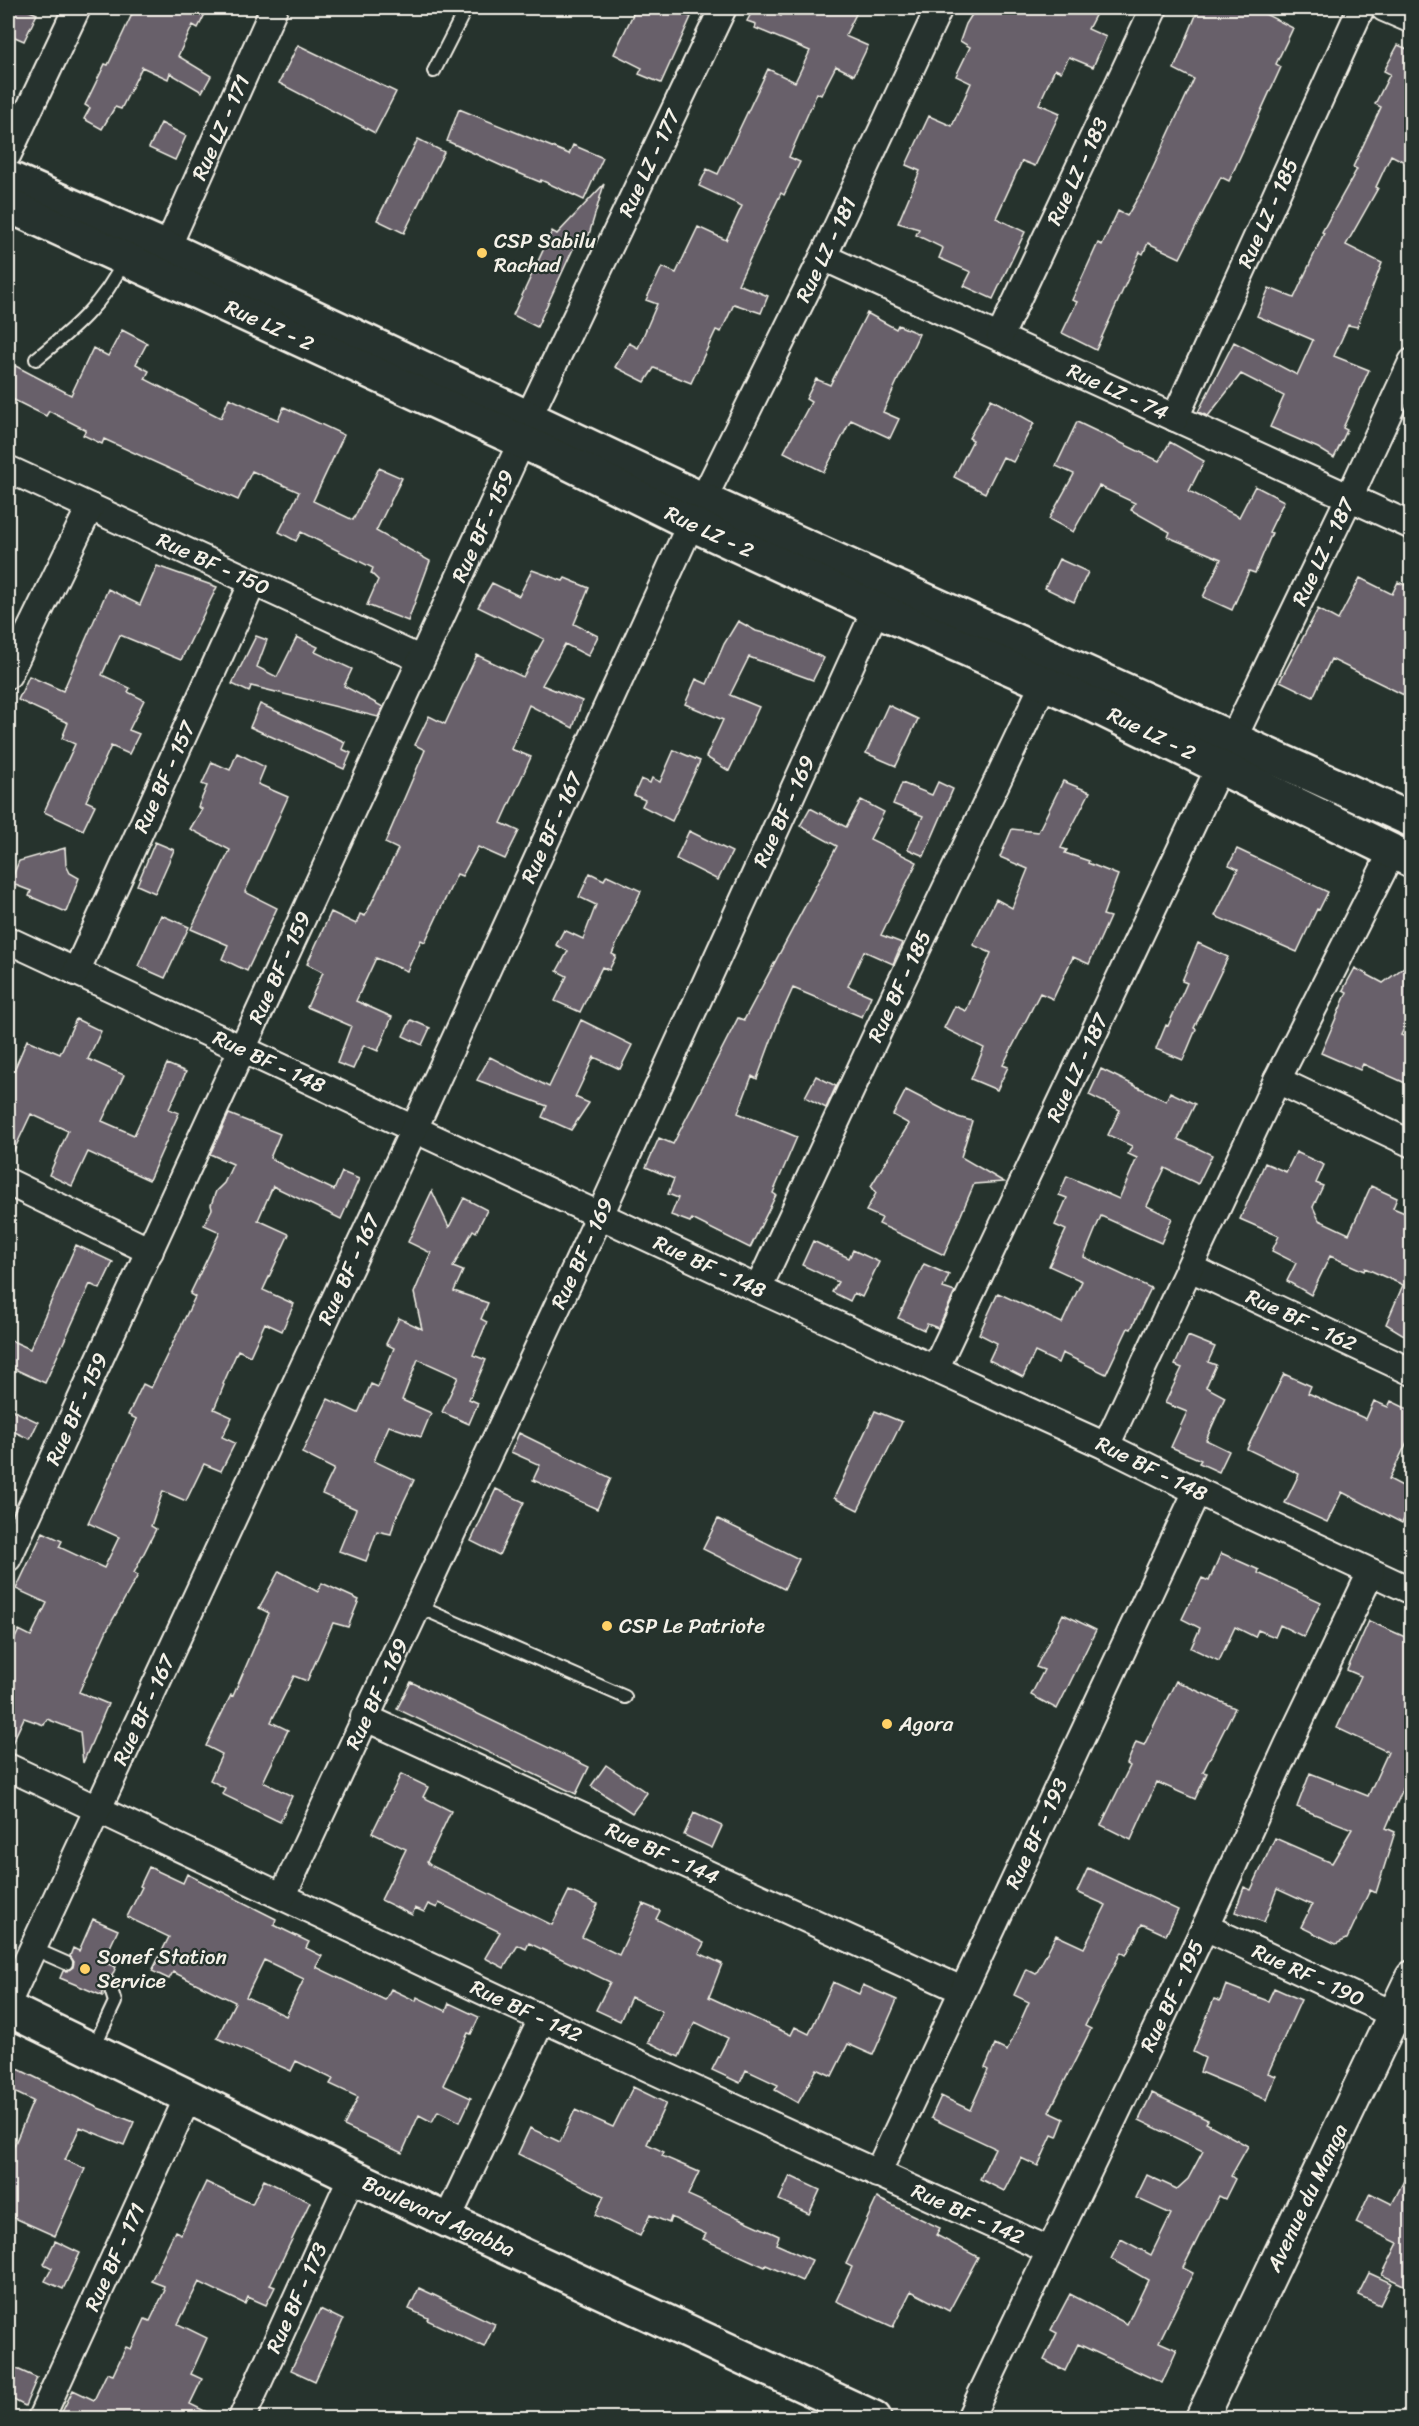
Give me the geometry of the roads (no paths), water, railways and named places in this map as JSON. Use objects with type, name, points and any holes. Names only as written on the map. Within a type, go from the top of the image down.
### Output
[{"type":"main road","name":"Rue LZ - 2","points":[[8,178],[167,248],[525,430],[571,464],[697,512],[1226,754],[1402,856]]},
{"type":"main road","name":"Rue LZ - 2","points":[[8,206],[525,430]]},
{"type":"main road","name":"Rue LZ - 2","points":[[697,512],[876,609],[1083,700],[1412,820]]},
{"type":"main road","name":"Boulevard Agabba","points":[[8,2009],[351,2176],[874,2418]]},
{"type":"street","points":[[8,154],[77,8]]},
{"type":"street","name":"Rue LZ - 171","points":[[167,248],[274,8]]},
{"type":"street","name":"Rue LZ - 177","points":[[525,430],[723,8]]},
{"type":"street","name":"Rue LZ - 181","points":[[697,512],[823,257],[939,8]]},
{"type":"street","name":"Rue LZ - 183","points":[[1000,336],[1154,8]]},
{"type":"street","name":"Rue LZ - 185","points":[[1175,418],[1361,8]]},
{"type":"street","points":[[1384,8],[1412,20]]},
{"type":"street","name":"Rue LZ - 74","points":[[823,257],[1412,526]]},
{"type":"street","name":"Rue LZ - 187","points":[[935,1370],[1412,362]]},
{"type":"street","name":"Rue BF - 159","points":[[8,1558],[525,430]]},
{"type":"street","name":"Rue BF - 150","points":[[8,469],[420,659]]},
{"type":"street","points":[[8,675],[90,507]]},
{"type":"street","name":"Rue BF - 167","points":[[8,2002],[414,1129],[697,512]]},
{"type":"street","name":"Rue BF - 157","points":[[76,972],[253,582]]},
{"type":"street","name":"Rue BF - 169","points":[[283,1895],[600,1215],[876,609]]},
{"type":"street","name":"Rue BF - 185","points":[[758,1289],[1044,683]]},
{"type":"street","points":[[1107,1446],[1277,1080],[1402,856]]},
{"type":"street","name":"Rue BF - 148","points":[[8,940],[758,1289],[1107,1446],[1197,1491],[1412,1591]]},
{"type":"street","points":[[1277,1080],[1412,1144]]},
{"type":"street","points":[[8,1182],[150,1251]]},
{"type":"street","name":"Rue BF - 162","points":[[1190,1268],[1412,1372]]},
{"type":"street","name":"Rue BF - 193","points":[[877,2174],[1197,1491]]},
{"type":"street","name":"Rue BF - 195","points":[[970,2418],[1205,1927],[1288,1745],[1371,1572]]},
{"type":"street","name":"Rue BF - 144","points":[[364,1717],[962,1990]]},
{"type":"street","name":"Rue BF - 142","points":[[8,1767],[877,2174],[1049,2250]]},
{"type":"street","name":"Rue RF - 190","points":[[1205,1927],[1403,2019]]},
{"type":"street","name":"Avenue du Manga","points":[[1202,2418],[1403,2019],[1412,1977]]},
{"type":"street","points":[[447,2220],[543,2019]]},
{"type":"street","name":"Rue BF - 171","points":[[41,2418],[188,2097]]},
{"type":"street","name":"Rue BF - 173","points":[[242,2418],[351,2176]]},
{"type":"lane","points":[[434,71],[466,8]]},
{"type":"lane","points":[[36,359],[91,312],[125,258]]},
{"type":"lane","points":[[417,1606],[625,1697]]},
{"type":"lane","points":[[32,1948],[66,1963]]},
{"type":"lane","points":[[93,2050],[115,2002],[109,1983]]},
{"type":"place","name":"CSP Sabilu Rachad","points":[[482,253]]},
{"type":"place","name":"CSP Le Patriote","points":[[607,1626]]},
{"type":"place","name":"Agora","points":[[887,1724]]},
{"type":"place","name":"Sonef Station Service","points":[[85,1969]]}]
